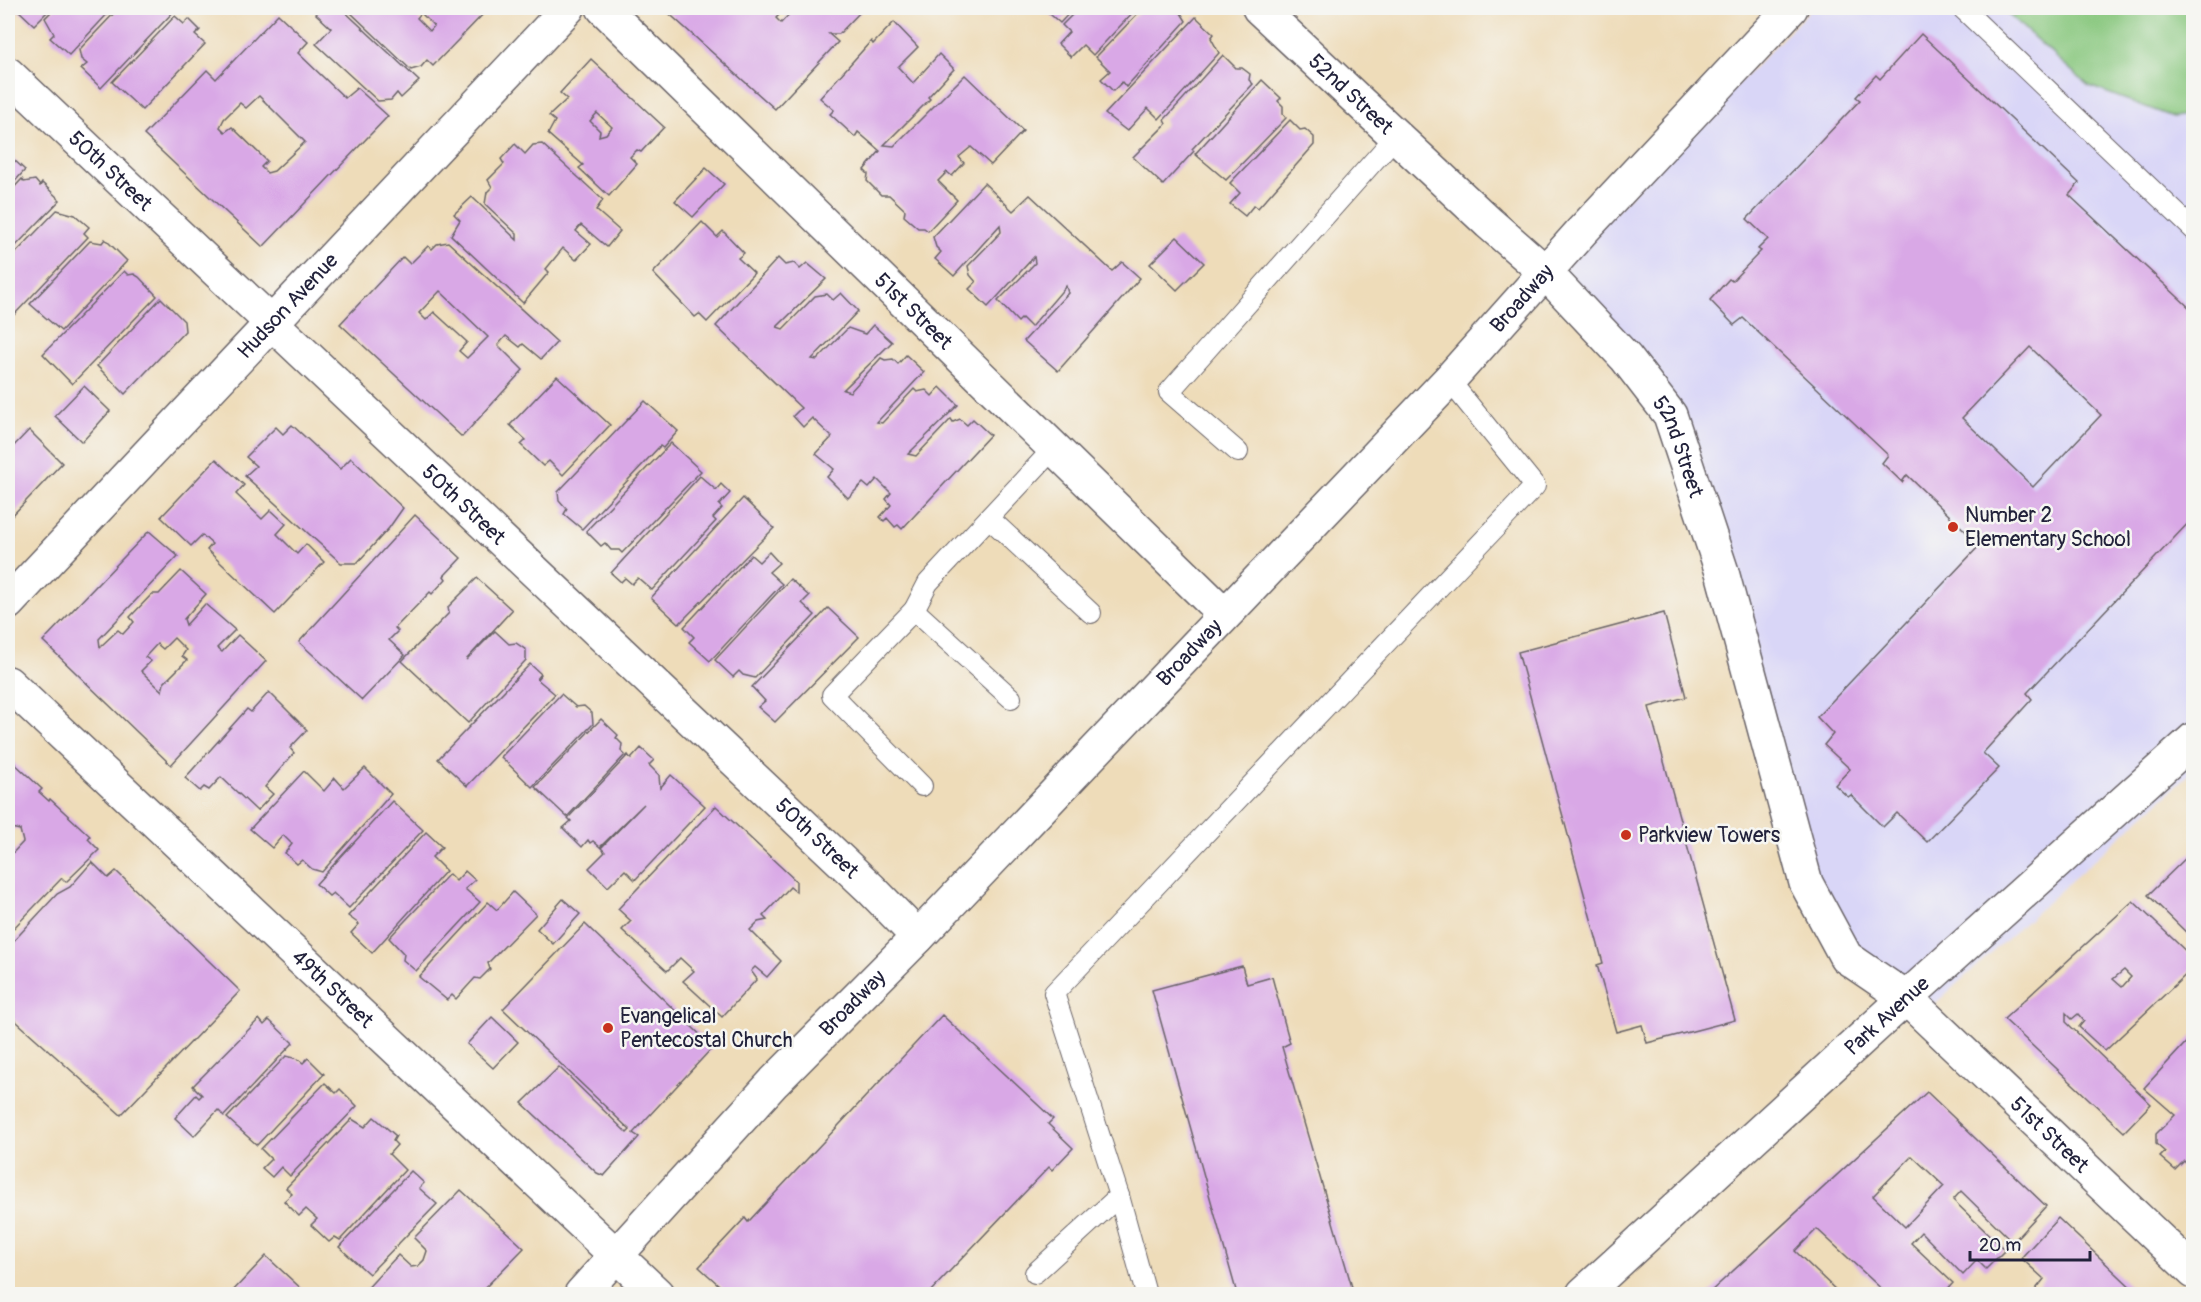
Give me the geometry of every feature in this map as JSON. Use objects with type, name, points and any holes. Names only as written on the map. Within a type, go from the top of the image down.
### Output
[{"type":"street","name":"Hudson Avenue","points":[[8,603],[568,8]]},
{"type":"street","name":"51st Street","points":[[603,8],[1224,614]]},
{"type":"street","name":"52nd Street","points":[[1260,8],[1545,272],[1626,358],[1670,415],[1722,572],[1806,883],[1846,957],[1906,998]]},
{"type":"street","name":"Broadway","points":[[581,1294],[774,1082],[918,937],[1449,380],[1545,272],[1791,8]]},
{"type":"street","name":"50th Street","points":[[8,74],[863,881],[918,937]]},
{"type":"street","name":"49th Street","points":[[8,683],[657,1294]]},
{"type":"street","name":"Park Avenue","points":[[1583,1294],[2193,739]]},
{"type":"street","name":"51st Street","points":[[1906,998],[2193,1272]]},
{"type":"lane","points":[[1962,8],[2193,230]]},
{"type":"lane","points":[[1238,452],[1169,392],[1396,136]]},
{"type":"lane","points":[[1146,1294],[1119,1196],[1053,993],[1535,486],[1449,380]]},
{"type":"lane","points":[[922,786],[832,696],[914,610],[928,584],[1054,448]]},
{"type":"lane","points":[[989,518],[1090,613]]},
{"type":"lane","points":[[914,610],[1011,698]]},
{"type":"lane","points":[[1035,1273],[1119,1196]]},
{"type":"shaded area","name":"Number 2 Elementary School","points":[[1812,8],[2193,8],[2193,771],[1917,1020],[1849,956],[1809,883],[1699,482],[1551,278]]},
{"type":"green space","points":[[2001,8],[2193,8],[2193,114],[2173,117],[2089,86]]},
{"type":"building","points":[[16,8],[51,8],[34,25]]},
{"type":"building","points":[[55,8],[113,8],[69,55],[50,38],[54,34],[45,18]]},
{"type":"building","points":[[119,8],[177,8],[101,88],[81,69],[87,64],[81,59],[79,50]]},
{"type":"building","points":[[322,8],[341,8],[419,81],[401,98],[397,93],[391,100],[378,101],[316,44],[331,28],[316,14]]},
{"type":"building","points":[[353,8],[489,8],[433,66],[427,60],[421,67],[411,70],[349,11]],"holes":[[[421,13],[434,26],[430,31],[417,18]]]},
{"type":"building","points":[[663,8],[771,8],[779,15],[776,18],[781,23],[795,8],[864,8],[839,34],[829,34],[838,42],[775,109]]},
{"type":"building","points":[[1043,8],[1074,8],[1060,23]]},
{"type":"building","points":[[1079,8],[1137,8],[1093,55],[1083,45],[1071,57],[1058,44],[1069,32],[1062,25]]},
{"type":"building","points":[[1143,8],[1178,8],[1186,21],[1126,87],[1122,82],[1113,91],[1101,79],[1110,71],[1096,57]]},
{"type":"building","points":[[278,14],[308,42],[298,53],[345,98],[357,88],[388,116],[263,247],[144,135],[207,70],[216,79]],"holes":[[[259,96],[305,142],[274,171],[267,173],[261,167],[267,161],[232,127],[225,132],[220,127],[224,119],[240,103],[246,108]]]},
{"type":"building","points":[[175,16],[184,24],[189,19],[200,30],[195,35],[205,44],[142,110],[112,82]]},
{"type":"building","points":[[1196,17],[1214,34],[1211,38],[1219,53],[1159,119],[1148,108],[1127,131],[1105,114]]},
{"type":"building","points":[[894,22],[918,47],[898,67],[913,83],[939,54],[954,69],[928,97],[930,99],[884,145],[894,146],[965,75],[1023,131],[991,165],[971,147],[959,157],[964,163],[952,176],[947,172],[938,181],[957,200],[928,231],[918,228],[904,216],[905,210],[889,195],[881,195],[867,181],[868,174],[864,170],[880,151],[858,132],[855,137],[830,114],[834,110],[820,98],[871,41],[873,44]]},
{"type":"building","points":[[1921,34],[2079,183],[2069,195],[2193,311],[2193,518],[2027,693],[2032,699],[1983,753],[1999,768],[1927,842],[1897,813],[1883,827],[1851,795],[1848,797],[1835,785],[1850,769],[1824,745],[1833,734],[1817,717],[1980,545],[1907,475],[1902,482],[1882,463],[1888,455],[1743,318],[1734,325],[1710,300],[1729,279],[1732,281],[1761,251],[1758,249],[1768,239],[1747,219],[1860,100],[1856,97],[1876,75],[1880,79]],"holes":[[[2030,347],[2101,415],[2033,487],[1962,418]]]},
{"type":"building","points":[[1223,55],[1236,68],[1242,68],[1250,74],[1249,80],[1253,84],[1192,149],[1194,151],[1163,185],[1133,157],[1166,124],[1164,120]]},
{"type":"building","points":[[591,59],[664,127],[641,152],[637,150],[630,157],[637,164],[609,196],[579,168],[583,165],[548,134],[555,121],[549,116],[567,99],[560,93]],"holes":[[[597,113],[612,127],[606,134],[599,136],[600,131],[590,121]]]},
{"type":"building","points":[[1262,80],[1281,98],[1278,101],[1283,106],[1283,114],[1286,118],[1226,180],[1195,154]]},
{"type":"building","points":[[1290,120],[1300,130],[1305,129],[1314,137],[1314,145],[1258,208],[1254,205],[1245,216],[1230,204],[1240,193],[1230,183]]},
{"type":"building","points":[[515,144],[525,154],[533,145],[542,144],[603,200],[596,210],[620,231],[607,247],[581,225],[576,231],[591,244],[576,260],[563,248],[546,269],[549,272],[523,303],[451,235],[460,220],[454,214],[472,197],[517,240],[517,234],[485,204],[487,192],[492,187],[488,180],[504,164],[501,159]]},
{"type":"building","points":[[12,158],[25,170],[8,189],[8,164]]},
{"type":"building","points":[[706,168],[724,184],[693,217],[675,201]]},
{"type":"building","points":[[22,179],[24,182],[35,180],[40,186],[42,183],[60,200],[8,254],[8,194]]},
{"type":"building","points":[[984,183],[1013,211],[1030,195],[1112,271],[1122,262],[1140,278],[1058,371],[1024,341],[1068,293],[1066,286],[1031,327],[1022,318],[1018,322],[998,301],[1035,263],[1034,257],[988,307],[969,289],[976,282],[970,275],[968,266],[1001,232],[1000,225],[954,276],[935,259],[941,252],[936,247],[933,237]]},
{"type":"building","points":[[57,210],[75,215],[89,227],[84,233],[88,237],[13,316],[8,311],[10,285],[8,261]]},
{"type":"building","points":[[702,222],[717,237],[723,231],[744,253],[738,258],[754,273],[707,322],[699,314],[695,317],[653,273]]},
{"type":"building","points":[[1177,237],[1204,263],[1177,290],[1150,264]]},
{"type":"building","points":[[105,239],[127,261],[61,331],[30,304],[90,241],[102,243]]},
{"type":"building","points":[[448,242],[557,342],[541,359],[523,344],[520,347],[506,336],[498,345],[523,370],[462,437],[340,324],[403,257],[410,264],[428,246],[432,249],[437,244]],"holes":[[[440,291],[488,337],[467,358],[459,351],[467,342],[434,312],[426,320],[419,313]]]},
{"type":"building","points":[[778,258],[785,265],[794,263],[800,269],[807,263],[826,279],[777,327],[783,329],[815,296],[827,294],[833,300],[841,293],[858,311],[812,359],[817,360],[848,328],[865,334],[873,325],[892,342],[843,390],[850,392],[881,358],[893,359],[898,364],[906,355],[924,372],[877,422],[882,423],[914,389],[917,392],[926,390],[932,396],[940,387],[958,405],[908,454],[916,456],[951,419],[953,422],[960,419],[967,425],[973,419],[990,435],[902,529],[898,525],[895,527],[887,518],[884,521],[880,517],[891,505],[886,499],[891,493],[877,479],[869,488],[863,483],[848,498],[827,477],[834,469],[816,454],[832,437],[812,418],[803,427],[793,416],[801,408],[716,326]]},
{"type":"building","points":[[124,271],[128,275],[134,274],[139,277],[157,296],[72,384],[43,354]]},
{"type":"building","points":[[161,298],[184,321],[185,331],[125,394],[97,366]]},
{"type":"building","points":[[557,376],[610,425],[563,475],[549,461],[543,466],[521,445],[526,440],[510,425]]},
{"type":"building","points":[[84,386],[110,411],[82,442],[55,416]]},
{"type":"building","points":[[645,401],[678,431],[663,448],[660,446],[582,529],[564,514],[567,509],[559,500],[558,492]]},
{"type":"building","points":[[292,425],[340,469],[351,458],[403,508],[389,528],[357,563],[341,563],[245,476],[256,466],[246,457],[276,427],[283,434]]},
{"type":"building","points":[[29,430],[62,463],[8,520],[8,452]]},
{"type":"building","points":[[671,443],[701,471],[622,553],[619,550],[611,550],[605,543],[601,546],[586,531]]},
{"type":"building","points":[[216,459],[244,485],[236,494],[262,519],[271,510],[286,524],[277,534],[297,554],[306,544],[324,562],[275,614],[207,550],[212,544],[202,535],[191,546],[161,517]]},
{"type":"building","points":[[700,476],[716,490],[721,484],[730,493],[719,505],[722,508],[713,518],[716,521],[652,590],[638,578],[632,584],[625,578],[621,582],[611,573]]},
{"type":"building","points":[[743,498],[774,528],[679,624],[651,598]]},
{"type":"building","points":[[415,515],[461,558],[444,576],[446,579],[432,594],[430,592],[395,628],[398,631],[389,640],[405,655],[362,700],[299,642]]},
{"type":"building","points":[[149,531],[178,556],[99,639],[100,647],[118,630],[123,634],[134,622],[130,617],[152,594],[159,594],[181,571],[206,594],[184,619],[186,625],[205,604],[235,630],[217,648],[222,652],[238,635],[266,661],[171,765],[43,641]],"holes":[[[174,638],[186,650],[182,656],[187,660],[164,683],[162,691],[141,671],[151,661],[145,657],[157,644],[163,649]]]},
{"type":"building","points":[[769,552],[779,563],[769,572],[782,584],[710,661],[689,642],[694,637],[684,627],[751,555],[759,562]]},
{"type":"building","points":[[477,578],[512,610],[466,660],[495,631],[509,644],[516,643],[526,650],[526,660],[468,723],[402,661],[449,613],[448,607]]},
{"type":"building","points":[[790,579],[809,596],[802,603],[815,615],[755,678],[743,675],[739,671],[733,677],[715,660]]},
{"type":"building","points":[[828,608],[859,637],[775,722],[758,707],[765,701],[752,687]]},
{"type":"building","name":"Parkview Towers","points":[[1664,613],[1686,697],[1649,707],[1735,1020],[1647,1043],[1642,1025],[1616,1032],[1597,965],[1603,963],[1518,652]]},
{"type":"building","points":[[530,664],[541,674],[537,679],[555,694],[467,786],[438,759]]},
{"type":"building","points":[[269,692],[307,730],[290,748],[294,753],[265,787],[273,794],[257,811],[221,777],[209,790],[204,787],[200,791],[185,778],[247,709],[251,712]]},
{"type":"building","points":[[561,694],[576,707],[584,706],[592,713],[593,724],[532,787],[501,757]]},
{"type":"building","points":[[601,719],[618,735],[616,738],[622,744],[621,751],[625,755],[567,817],[535,787]]},
{"type":"building","points":[[641,748],[654,760],[649,765],[659,775],[660,788],[671,775],[705,806],[635,880],[625,870],[608,887],[589,868],[605,852],[601,848],[644,804],[600,847],[588,840],[582,847],[563,828],[571,821],[568,818],[628,755],[631,759]]},
{"type":"building","points":[[12,761],[42,789],[39,792],[49,801],[50,799],[90,836],[88,839],[99,850],[66,882],[62,878],[8,934],[8,858],[23,842],[20,830],[11,828],[8,832],[8,762]]},
{"type":"building","points":[[365,768],[391,794],[322,872],[312,869],[302,860],[297,864],[285,853],[292,844],[283,835],[272,848],[250,829],[304,771],[324,791],[335,778],[344,788]]},
{"type":"building","points":[[392,801],[423,830],[349,908],[333,893],[329,896],[316,884]]},
{"type":"building","points":[[716,806],[796,881],[796,892],[790,887],[763,916],[767,920],[758,922],[750,930],[781,961],[767,977],[755,967],[751,971],[757,979],[722,1017],[683,981],[694,971],[680,958],[667,971],[622,930],[631,921],[618,909]]},
{"type":"building","points":[[426,832],[442,847],[432,857],[446,871],[372,953],[351,933],[359,924],[348,916]]},
{"type":"building","points":[[2193,851],[2193,939],[2148,895]]},
{"type":"building","points":[[92,862],[108,878],[116,871],[240,991],[121,1115],[8,1014],[8,947],[57,894],[70,887]]},
{"type":"building","points":[[465,871],[475,880],[465,889],[480,902],[416,971],[403,960],[404,954],[389,938],[449,874],[456,881]]},
{"type":"building","points":[[513,892],[536,914],[488,963],[490,969],[480,979],[475,978],[456,999],[452,995],[447,1000],[419,977],[488,902],[497,910]]},
{"type":"building","points":[[563,899],[580,914],[553,944],[537,929]]},
{"type":"building","points":[[2133,901],[2193,958],[2193,968],[2105,1051],[2079,1027],[2084,1021],[2078,1014],[2072,1019],[2066,1013],[2066,1022],[2151,1104],[2124,1132],[2004,1019]],"holes":[[[2124,970],[2131,977],[2122,987],[2113,979]]]},
{"type":"building","name":"Evangelical Pentecostal Church","points":[[585,924],[713,1047],[633,1133],[639,1137],[604,1176],[597,1173],[522,1103],[559,1067],[627,1133],[630,1130],[503,1009]]},
{"type":"building","points":[[1242,966],[1247,984],[1272,977],[1290,1043],[1282,1047],[1354,1294],[1237,1294],[1152,990]]},
{"type":"building","points":[[942,1015],[1053,1119],[1048,1124],[1073,1148],[1052,1170],[1049,1167],[928,1294],[729,1294],[699,1267],[745,1218],[748,1222]]},
{"type":"building","points":[[492,1017],[518,1042],[493,1068],[467,1044]]},
{"type":"building","points":[[259,1019],[264,1025],[269,1020],[293,1043],[224,1116],[218,1110],[194,1136],[175,1118],[196,1095],[199,1098],[202,1095],[193,1086]]},
{"type":"building","points":[[2193,1035],[2193,1170],[2184,1161],[2175,1170],[2160,1157],[2165,1152],[2156,1144],[2156,1134],[2175,1115],[2144,1088]]},
{"type":"building","points":[[286,1056],[303,1063],[308,1058],[324,1074],[257,1145],[227,1118]]},
{"type":"building","points":[[325,1083],[336,1093],[340,1089],[357,1106],[290,1176],[281,1167],[272,1177],[262,1168],[271,1159],[261,1149]]},
{"type":"building","points":[[1927,1092],[2046,1206],[2013,1242],[1961,1191],[1953,1200],[2005,1250],[1986,1269],[1977,1260],[1963,1275],[1921,1232],[1911,1243],[1953,1283],[1943,1294],[1887,1294],[1817,1229],[1795,1251],[1840,1294],[1708,1294]],"holes":[[[1912,1156],[1944,1186],[1905,1227],[1873,1196]]]},
{"type":"building","points":[[374,1117],[396,1136],[393,1141],[397,1145],[389,1154],[405,1170],[340,1240],[335,1237],[329,1242],[311,1225],[317,1219],[306,1209],[299,1216],[284,1201],[292,1194],[286,1188],[352,1119],[365,1127]]},
{"type":"building","points":[[411,1171],[424,1183],[419,1188],[437,1204],[369,1274],[339,1247]]},
{"type":"building","points":[[461,1190],[524,1248],[479,1294],[362,1294],[398,1255],[411,1267],[418,1266],[424,1260],[427,1251],[414,1238]]},
{"type":"building","points":[[2058,1218],[2138,1294],[2032,1294],[2044,1279],[2021,1258]]},
{"type":"building","points":[[266,1256],[307,1294],[230,1294]]},
{"type":"place","name":"Number 2 Elementary School","points":[[1953,527]]},
{"type":"place","name":"Parkview Towers","points":[[1626,835]]},
{"type":"place","name":"Evangelical Pentecostal Church","points":[[608,1028]]}]
